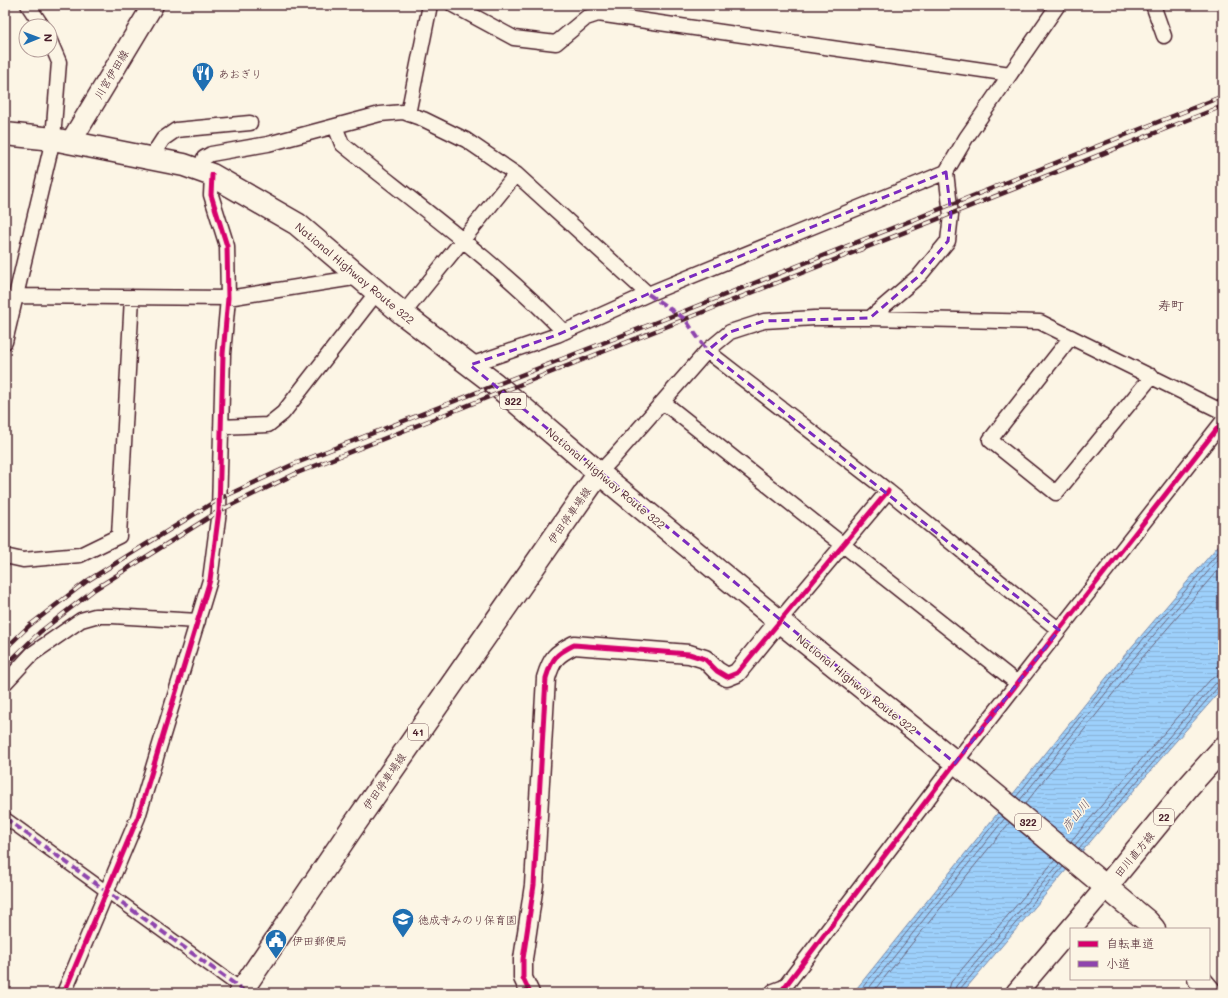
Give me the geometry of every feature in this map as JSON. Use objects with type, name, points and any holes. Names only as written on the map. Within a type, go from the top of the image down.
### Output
[{"type":"main road","name":"川宮伊田線","points":[[61,141],[153,5]]},
{"type":"main road","name":"National Highway Route 322","points":[[5,134],[61,141],[184,165],[206,173],[297,224],[403,314],[495,384],[598,472],[779,621],[962,768],[1106,887],[1153,928]]},
{"type":"main road","name":"伊田停車場線","points":[[243,992],[354,825],[598,472]]},
{"type":"main road","name":"田川直方線","points":[[1106,887],[1188,787],[1223,748]]},
{"type":"main road","points":[[1071,928],[1106,887]]},
{"type":"main road","points":[[1016,993],[1070,929]]},
{"type":"main road","points":[[1200,980],[1211,993]]},
{"type":"street","points":[[28,5],[37,18]]},
{"type":"street","points":[[408,114],[430,5]]},
{"type":"street","points":[[453,5],[514,38],[556,43],[598,9],[1010,74]]},
{"type":"street","points":[[870,318],[920,274],[948,242],[951,215],[946,172],[966,138],[1058,5]]},
{"type":"street","points":[[1153,5],[1164,36]]},
{"type":"street","points":[[5,342],[15,296],[61,141],[59,62],[57,58]]},
{"type":"street","points":[[64,993],[138,817],[210,580],[219,511],[223,354],[228,298],[227,246],[211,195],[204,158],[211,154],[268,144],[380,114],[403,112],[466,140],[516,174],[648,294]]},
{"type":"street","points":[[150,158],[163,139],[176,130],[250,123]]},
{"type":"street","points":[[335,126],[342,144],[540,306],[564,332]]},
{"type":"street","points":[[470,365],[564,332],[648,294],[946,172]]},
{"type":"street","points":[[403,314],[516,174]]},
{"type":"street","points":[[15,296],[228,298],[360,277]]},
{"type":"street","points":[[221,427],[268,425],[283,413],[377,292]]},
{"type":"street","points":[[5,556],[23,560],[80,555],[119,536],[132,297]]},
{"type":"street","points":[[598,472],[616,456],[707,351],[730,332],[764,321],[815,318],[870,318],[1040,322],[1223,412]]},
{"type":"street","points":[[1071,337],[990,440],[1056,493],[1152,376]]},
{"type":"street","points":[[707,351],[888,492],[1059,630]]},
{"type":"street","points":[[662,402],[1017,683]]},
{"type":"street","points":[[779,992],[962,768],[1017,683],[1223,421]]},
{"type":"street","points":[[526,991],[523,978],[523,959],[534,885],[546,678],[551,661],[559,652],[574,644],[681,654],[705,659],[717,671],[727,677],[736,673],[888,492]]},
{"type":"street","points":[[5,683],[32,654],[81,620],[95,616],[106,616],[198,621]]},
{"type":"street","points":[[5,818],[108,890],[243,992]]},
{"type":"highlighted area","points":[[946,172],[951,215],[948,241],[920,275],[870,318],[764,321],[730,332],[707,351],[1059,630],[955,763],[470,365],[557,335],[648,294]]},
{"type":"water","name":"彦山川","points":[[1223,540],[1223,688],[1169,749],[962,993],[853,993],[1123,657]]},
{"type":"railway","points":[[5,649],[30,625],[87,581],[219,499],[294,464],[677,314],[1223,96]]},
{"type":"railway","points":[[5,666],[40,632],[95,589],[219,511],[297,473],[1223,106]]},
{"type":"marked path","points":[[648,294],[685,319],[707,351]]},
{"type":"marked path","points":[[5,818],[243,990]]},
{"type":"cycle path","points":[[64,993],[138,817],[210,580],[219,511],[223,354],[228,298],[227,246],[211,195],[212,175]]},
{"type":"cycle path","points":[[780,993],[955,763],[1223,421]]},
{"type":"cycle path","points":[[530,993],[523,978],[523,959],[534,885],[546,678],[553,661],[559,654],[574,645],[689,654],[705,659],[717,671],[727,677],[737,673],[888,491]]},
{"type":"place","name":"あおぎり","points":[[203,92]]},
{"type":"place","name":"徳成寺みのり保育園","points":[[403,938]]},
{"type":"place","name":"伊田郵便局","points":[[276,960]]},
{"type":"district","name":"寿町","points":[[1171,304]]}]
